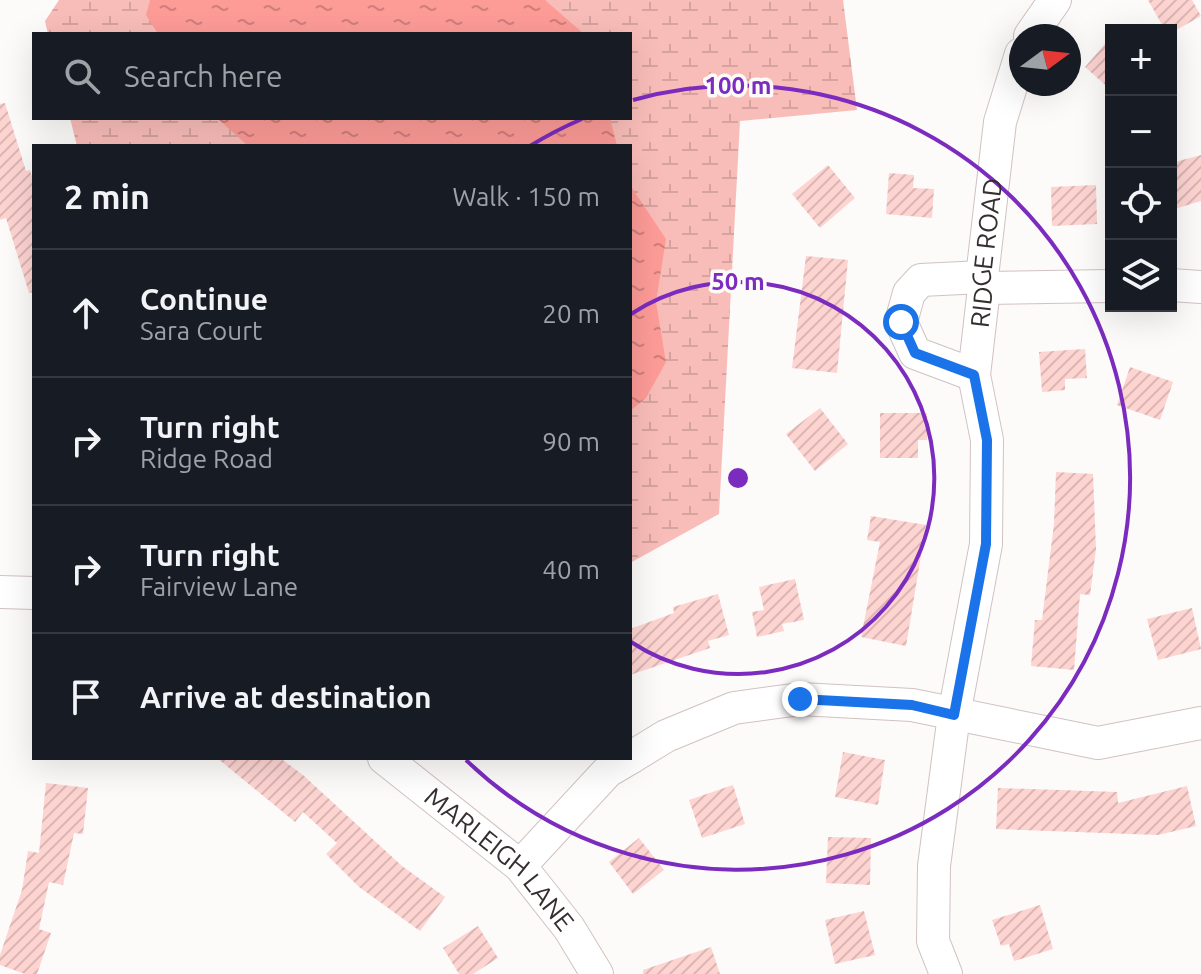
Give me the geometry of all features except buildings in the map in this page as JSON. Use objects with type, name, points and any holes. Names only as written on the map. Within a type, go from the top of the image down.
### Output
[{"type":"street","points":[[1038,24],[1055,0]]},
{"type":"street","name":"RIDGE ROAD","points":[[946,974],[933,941],[934,866],[954,715],[986,544],[987,440],[974,375],[1000,122],[1009,93]]},
{"type":"street","points":[[974,375],[915,353],[901,322],[909,293],[921,280],[1105,286]]},
{"type":"street","points":[[1177,285],[1201,287]]},
{"type":"street","points":[[0,592],[32,593]]},
{"type":"street","points":[[632,757],[666,736],[734,708],[800,699],[912,705],[1098,743],[1201,723]]},
{"type":"street","name":"MARLEIGH LANE","points":[[387,760],[520,866],[569,928],[597,974]]},
{"type":"street","points":[[520,866],[608,771],[627,760]]},
{"type":"green space","points":[[59,0],[843,0],[857,110],[740,121],[719,514],[632,562],[632,144],[76,144],[70,120],[632,120],[632,32],[48,32],[45,21]]},
{"type":"water","points":[[150,0],[545,0],[582,32],[157,32],[146,15]]},
{"type":"water","points":[[219,120],[610,120],[616,144],[246,144]]},
{"type":"water","points":[[632,188],[666,239],[656,302],[666,362],[646,398],[632,409]]},
{"type":"route","points":[[800,699],[912,705],[954,715],[986,544],[987,440],[974,375],[915,353],[905,338],[901,322]]}]
